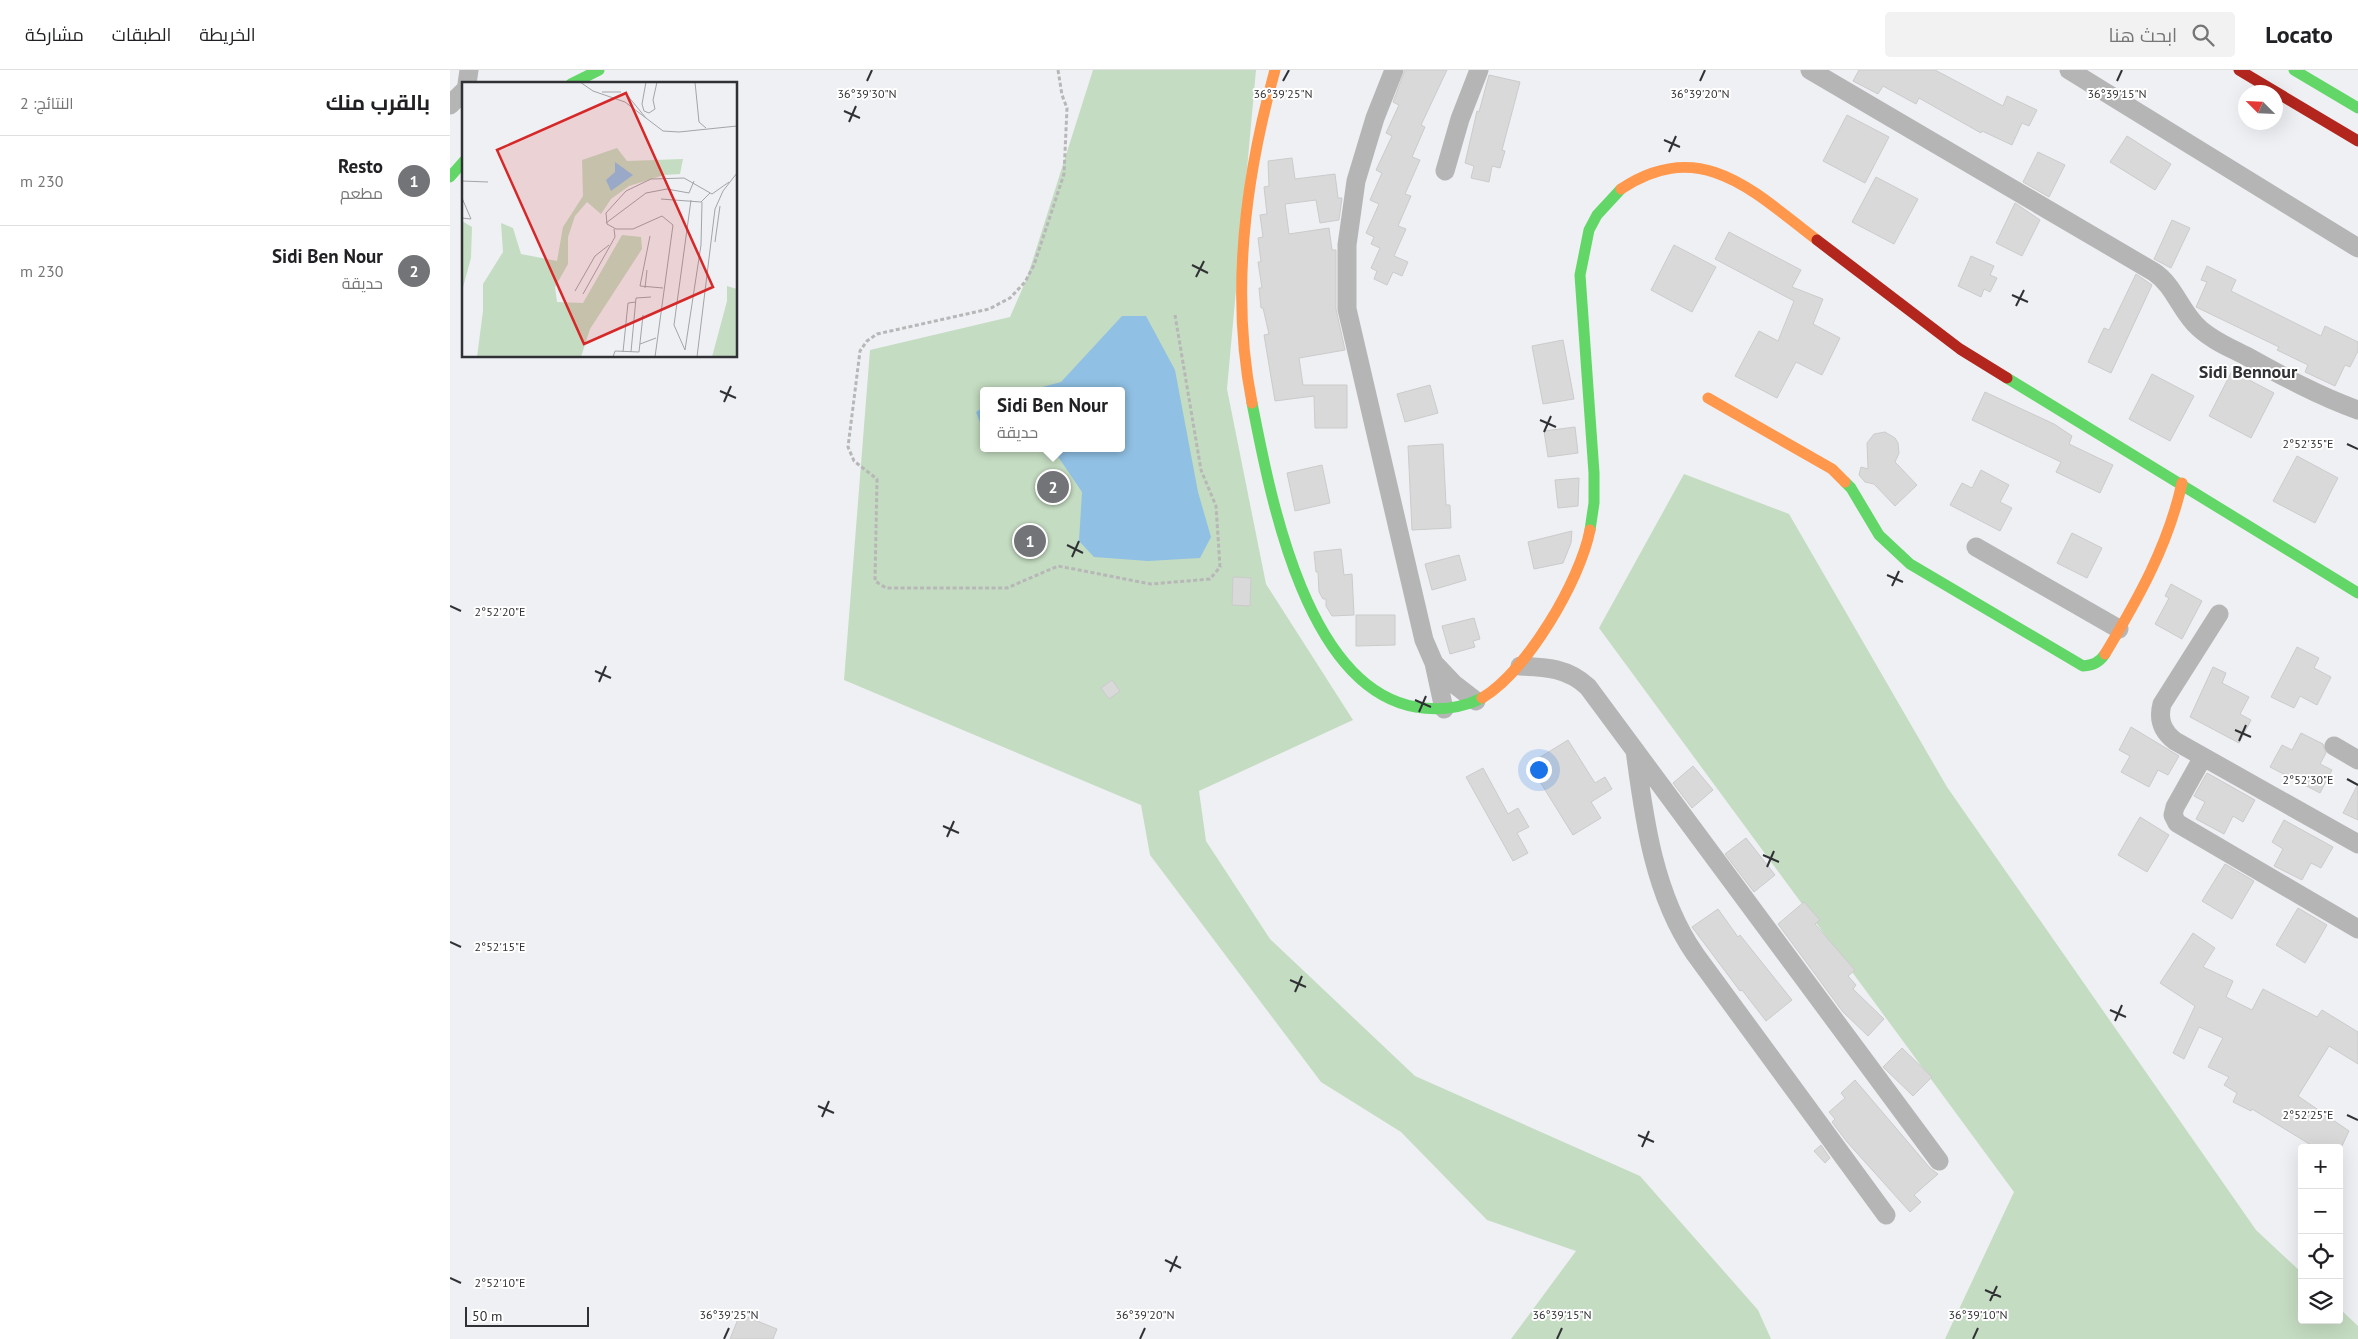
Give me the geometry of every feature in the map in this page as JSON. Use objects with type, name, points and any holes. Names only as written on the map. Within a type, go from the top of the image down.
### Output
[{"type":"street","points":[[575,82],[599,70]]},
{"type":"street","points":[[1275,70],[1259,122],[1248,179],[1242,237],[1242,296],[1246,364],[1258,430],[1289,559],[1313,612],[1339,654],[1358,678],[1374,691],[1392,701],[1412,707],[1444,709],[1476,701],[1493,691],[1520,666],[1575,577],[1589,534],[1596,490],[1580,276],[1582,252],[1589,230],[1600,210],[1616,193],[1628,184],[1656,170],[1679,166],[1702,168],[1724,174],[1745,185],[1960,349],[2182,483],[2358,593]]},
{"type":"street","points":[[1394,70],[1375,118],[1356,182],[1347,245],[1347,309],[1424,640],[1434,663],[1444,709]]},
{"type":"street","points":[[1445,171],[1460,119],[1480,70]]},
{"type":"street","points":[[1810,70],[2154,272],[2168,283],[2182,309],[2209,337],[2322,396],[2358,410]]},
{"type":"street","points":[[2069,70],[2358,248]]},
{"type":"street","points":[[2239,70],[2358,141]]},
{"type":"street","points":[[2294,70],[2358,108]]},
{"type":"street","points":[[450,105],[462,93]]},
{"type":"street","points":[[450,177],[462,163]]},
{"type":"street","points":[[1708,398],[1832,469],[1851,488],[1878,535],[1910,564],[2079,664],[2088,666],[2097,663],[2119,629],[2166,541],[2178,504],[2182,483]]},
{"type":"street","points":[[1976,547],[2119,629]]},
{"type":"street","points":[[2219,614],[2162,704],[2160,711],[2162,725],[2169,736],[2203,757],[2358,844]]},
{"type":"street","points":[[1434,663],[1454,684],[1476,701]]},
{"type":"street","points":[[1520,666],[1558,669],[1581,681],[1635,749],[1939,1161]]},
{"type":"street","points":[[2334,746],[2358,760]]},
{"type":"street","points":[[1635,749],[1644,813],[1662,888],[1675,923],[1695,954],[1886,1215]]},
{"type":"street","points":[[2203,757],[2175,807],[2173,815],[2177,823],[2358,929]]},
{"type":"path","points":[[1058,70],[1062,96],[1067,108],[1064,174],[1034,265],[1025,282],[1010,298],[989,309],[877,334],[867,341],[860,351],[848,447],[854,461],[877,479],[875,582],[886,588],[1007,588],[1058,566],[1151,584],[1210,578],[1220,566],[1216,506],[1201,470],[1175,315]]},
{"type":"green space","points":[[1093,70],[1256,70],[1227,389],[1266,584],[1353,720],[1199,791],[1206,841],[1270,939],[1415,1076],[1640,1176],[1758,1310],[1771,1339],[1511,1339],[1576,1251],[1487,1220],[1401,1132],[1321,1082],[1150,855],[1141,805],[844,680],[870,350],[1010,317],[1027,278]]},
{"type":"green space","points":[[1684,474],[1789,514],[1947,787],[2256,1230],[2298,1269],[2298,1324],[2343,1324],[2343,1312],[2358,1326],[2358,1339],[1945,1339],[2014,1192],[1599,628]]},
{"type":"water","points":[[1122,316],[1146,316],[1175,370],[1198,492],[1211,537],[1200,558],[1148,561],[1094,557],[1079,541],[1082,492],[1057,455],[1049,452],[1125,452],[1125,387],[1042,387],[1061,382]]},
{"type":"water","points":[[980,410],[980,422],[976,412]]},
{"type":"building","points":[[1405,70],[1447,70],[1421,125],[1425,127],[1412,157],[1420,160],[1405,194],[1411,196],[1398,226],[1406,229],[1394,256],[1408,262],[1402,276],[1393,272],[1387,285],[1374,279],[1377,271],[1371,268],[1380,248],[1371,244],[1374,237],[1366,233],[1379,204],[1370,200],[1382,173],[1376,170],[1392,136],[1386,133],[1399,105],[1393,102]]},
{"type":"building","points":[[1859,70],[1935,70],[2003,106],[2007,96],[2037,110],[2029,126],[2022,123],[2012,145],[1982,131],[1981,133],[1919,98],[1916,104],[1883,86],[1878,94],[1853,81]]},
{"type":"building","points":[[1489,75],[1520,82],[1502,150],[1505,151],[1500,168],[1492,166],[1489,182],[1471,178],[1474,166],[1465,163],[1477,111],[1479,112]]},
{"type":"building","points":[[1847,115],[1889,137],[1865,183],[1823,161]]},
{"type":"building","points":[[2127,136],[2171,164],[2155,190],[2110,162]]},
{"type":"building","points":[[2038,152],[2065,165],[2049,197],[2023,182]]},
{"type":"building","points":[[1292,158],[1295,179],[1335,174],[1338,198],[1342,198],[1339,220],[1320,223],[1316,200],[1285,204],[1289,234],[1329,228],[1332,250],[1336,250],[1336,309],[1345,350],[1299,358],[1303,385],[1347,385],[1347,428],[1315,428],[1314,396],[1275,401],[1264,335],[1269,334],[1263,308],[1261,308],[1259,288],[1262,288],[1258,262],[1261,262],[1258,238],[1263,237],[1260,215],[1267,214],[1264,187],[1269,186],[1268,161]]},
{"type":"building","points":[[1876,177],[1918,199],[1894,244],[1852,222]]},
{"type":"building","points":[[2015,203],[2040,220],[2022,256],[1996,243]]},
{"type":"building","points":[[2172,220],[2190,228],[2171,268],[2154,259]]},
{"type":"building","points":[[1729,232],[1801,270],[1792,287],[1823,299],[1813,324],[1840,338],[1822,375],[1796,362],[1777,398],[1735,376],[1759,331],[1778,341],[1794,301],[1715,259]]},
{"type":"building","points":[[1674,245],[1716,267],[1692,312],[1651,290]]},
{"type":"building","points":[[1971,256],[1994,266],[1990,275],[1997,278],[1990,292],[1984,289],[1981,297],[1958,286]]},
{"type":"building","points":[[2207,266],[2236,280],[2231,291],[2321,336],[2325,326],[2358,342],[2358,351],[2350,367],[2345,365],[2335,386],[2305,372],[2308,365],[2277,350],[2279,347],[2196,307],[2207,282],[2201,280]]},
{"type":"building","points":[[2136,274],[2152,285],[2111,373],[2088,362],[2104,328],[2109,330]]},
{"type":"building","points":[[1563,340],[1574,399],[1543,404],[1532,346]]},
{"type":"building","points":[[2232,371],[2274,393],[2251,438],[2209,416]]},
{"type":"building","points":[[2152,374],[2194,396],[2170,441],[2129,419]]},
{"type":"building","points":[[1430,385],[1438,413],[1405,422],[1397,394]]},
{"type":"building","points":[[1985,392],[2054,424],[2072,436],[2069,444],[2113,465],[2100,493],[2056,472],[2061,462],[1972,420]]},
{"type":"building","points":[[1575,427],[1578,453],[1548,457],[1544,431]]},
{"type":"building","points":[[1885,432],[1895,438],[1898,443],[1899,453],[1895,462],[1917,485],[1895,506],[1874,484],[1865,482],[1859,475],[1861,467],[1868,469],[1867,443],[1874,434]]},
{"type":"building","points":[[1443,444],[1446,505],[1450,505],[1451,528],[1412,530],[1408,446]]},
{"type":"building","points":[[2297,456],[2338,478],[2315,523],[2273,501]]},
{"type":"building","points":[[1322,465],[1330,503],[1295,511],[1287,473]]},
{"type":"building","points":[[1981,470],[2009,485],[2000,502],[2012,508],[2000,531],[1950,505],[1962,483],[1972,488]]},
{"type":"building","points":[[1579,478],[1578,506],[1558,508],[1555,480]]},
{"type":"building","points":[[1572,531],[1571,543],[1563,563],[1534,569],[1528,542]]},
{"type":"building","points":[[2072,533],[2102,548],[2087,578],[2057,563]]},
{"type":"building","points":[[1341,549],[1344,575],[1352,574],[1354,615],[1332,616],[1326,606],[1326,599],[1323,599],[1319,592],[1314,552]]},
{"type":"building","points":[[1459,555],[1466,580],[1432,590],[1425,564]]},
{"type":"building","points":[[1233,577],[1251,578],[1250,606],[1232,605]]},
{"type":"building","points":[[2171,584],[2202,601],[2182,639],[2155,624],[2169,598],[2165,596]]},
{"type":"building","points":[[1356,615],[1395,615],[1395,645],[1356,646]]},
{"type":"building","points":[[1474,618],[1480,639],[1473,641],[1475,647],[1450,654],[1442,626]]},
{"type":"building","points":[[2297,647],[2319,658],[2314,668],[2331,677],[2317,705],[2300,696],[2294,708],[2271,697]]},
{"type":"building","points":[[2213,667],[2226,673],[2222,683],[2249,697],[2240,714],[2251,720],[2239,743],[2190,717]]},
{"type":"building","points":[[1112,680],[1120,691],[1109,699],[1101,688]]},
{"type":"building","points":[[2131,727],[2179,756],[2168,775],[2158,770],[2149,787],[2121,772],[2130,756],[2119,750]]},
{"type":"building","points":[[2301,733],[2323,744],[2326,753],[2320,764],[2332,770],[2320,793],[2270,767],[2282,745],[2292,750]]},
{"type":"building","points":[[1568,740],[1595,783],[1605,777],[1612,789],[1591,802],[1601,818],[1573,835],[1529,764]]},
{"type":"building","points":[[1693,766],[1713,790],[1692,808],[1673,783]]},
{"type":"building","points":[[1483,768],[1508,814],[1518,808],[1529,827],[1517,833],[1528,853],[1513,861],[1466,777]]},
{"type":"building","points":[[2207,773],[2255,800],[2243,822],[2233,816],[2224,834],[2196,819],[2205,802],[2194,796]]},
{"type":"building","points":[[2358,784],[2358,820],[2343,813]]},
{"type":"building","points":[[2140,817],[2169,835],[2147,872],[2118,855]]},
{"type":"building","points":[[2284,820],[2333,847],[2321,868],[2311,863],[2302,880],[2274,866],[2283,849],[2272,842]]},
{"type":"building","points":[[1746,838],[1775,875],[1754,892],[1725,854]]},
{"type":"building","points":[[2225,864],[2254,881],[2232,919],[2202,901]]},
{"type":"building","points":[[1804,902],[1820,920],[1815,924],[1855,970],[1848,976],[1856,985],[1853,989],[1884,1019],[1868,1036],[1843,1012],[1778,924]]},
{"type":"building","points":[[2298,908],[2327,925],[2305,963],[2276,945]]},
{"type":"building","points":[[1718,909],[1738,937],[1740,935],[1792,1000],[1766,1021],[1742,990],[1740,991],[1692,927]]},
{"type":"building","points":[[2193,933],[2215,948],[2203,967],[2233,981],[2226,997],[2252,1010],[2263,989],[2317,1017],[2322,1010],[2358,1032],[2358,1064],[2329,1046],[2298,1096],[2349,1131],[2343,1144],[2309,1144],[2252,1109],[2251,1111],[2233,1102],[2237,1093],[2224,1085],[2229,1077],[2208,1067],[2223,1038],[2199,1027],[2184,1059],[2173,1053],[2195,1006],[2160,983]]},
{"type":"building","points":[[1902,1048],[1932,1077],[1913,1096],[1883,1067]]},
{"type":"building","points":[[1855,1080],[1930,1168],[1938,1174],[1914,1195],[1921,1202],[1910,1212],[1847,1142],[1832,1122],[1835,1119],[1829,1112],[1845,1098],[1841,1093]]},
{"type":"building","points":[[1821,1145],[1830,1158],[1825,1163],[1814,1151]]},
{"type":"building","points":[[740,1314],[777,1329],[773,1339],[730,1339]]},
{"type":"traffic: fast","points":[[575,82],[599,70]]},
{"type":"traffic: fast","points":[[2294,70],[2358,108]]},
{"type":"traffic: fast","points":[[450,177],[462,163]]},
{"type":"traffic: fast","points":[[1590,530],[1594,503],[1594,473],[1580,275],[1589,230],[1597,215],[1621,189]]},
{"type":"traffic: fast","points":[[2007,378],[2358,593]]},
{"type":"traffic: fast","points":[[1252,403],[1270,486],[1299,582],[1320,626],[1346,664],[1378,692],[1416,707],[1450,708],[1482,698]]},
{"type":"traffic: fast","points":[[1845,482],[1851,488],[1879,535],[1910,564],[2083,666],[2096,663],[2105,654]]},
{"type":"traffic: slow","points":[[1252,403],[1245,361],[1242,319],[1244,235],[1256,152],[1275,70]]},
{"type":"traffic: slow","points":[[1621,189],[1650,174],[1676,168],[1701,169],[1725,176],[1748,188],[1817,240]]},
{"type":"traffic: slow","points":[[1708,398],[1832,469],[1845,482]]},
{"type":"traffic: slow","points":[[2105,654],[2151,572],[2169,529],[2182,483]]},
{"type":"traffic: slow","points":[[1482,698],[1516,668],[1549,623],[1575,574],[1590,530]]},
{"type":"traffic: jam","points":[[2239,70],[2358,141]]},
{"type":"traffic: jam","points":[[1817,240],[1960,349],[2007,378]]},
{"type":"place","name":"Sidi Ben Nour","points":[[1053,487]]},
{"type":"place","name":"Resto","points":[[1030,541]]},
{"type":"district","name":"Sidi Bennour","points":[[2248,371]]}]
